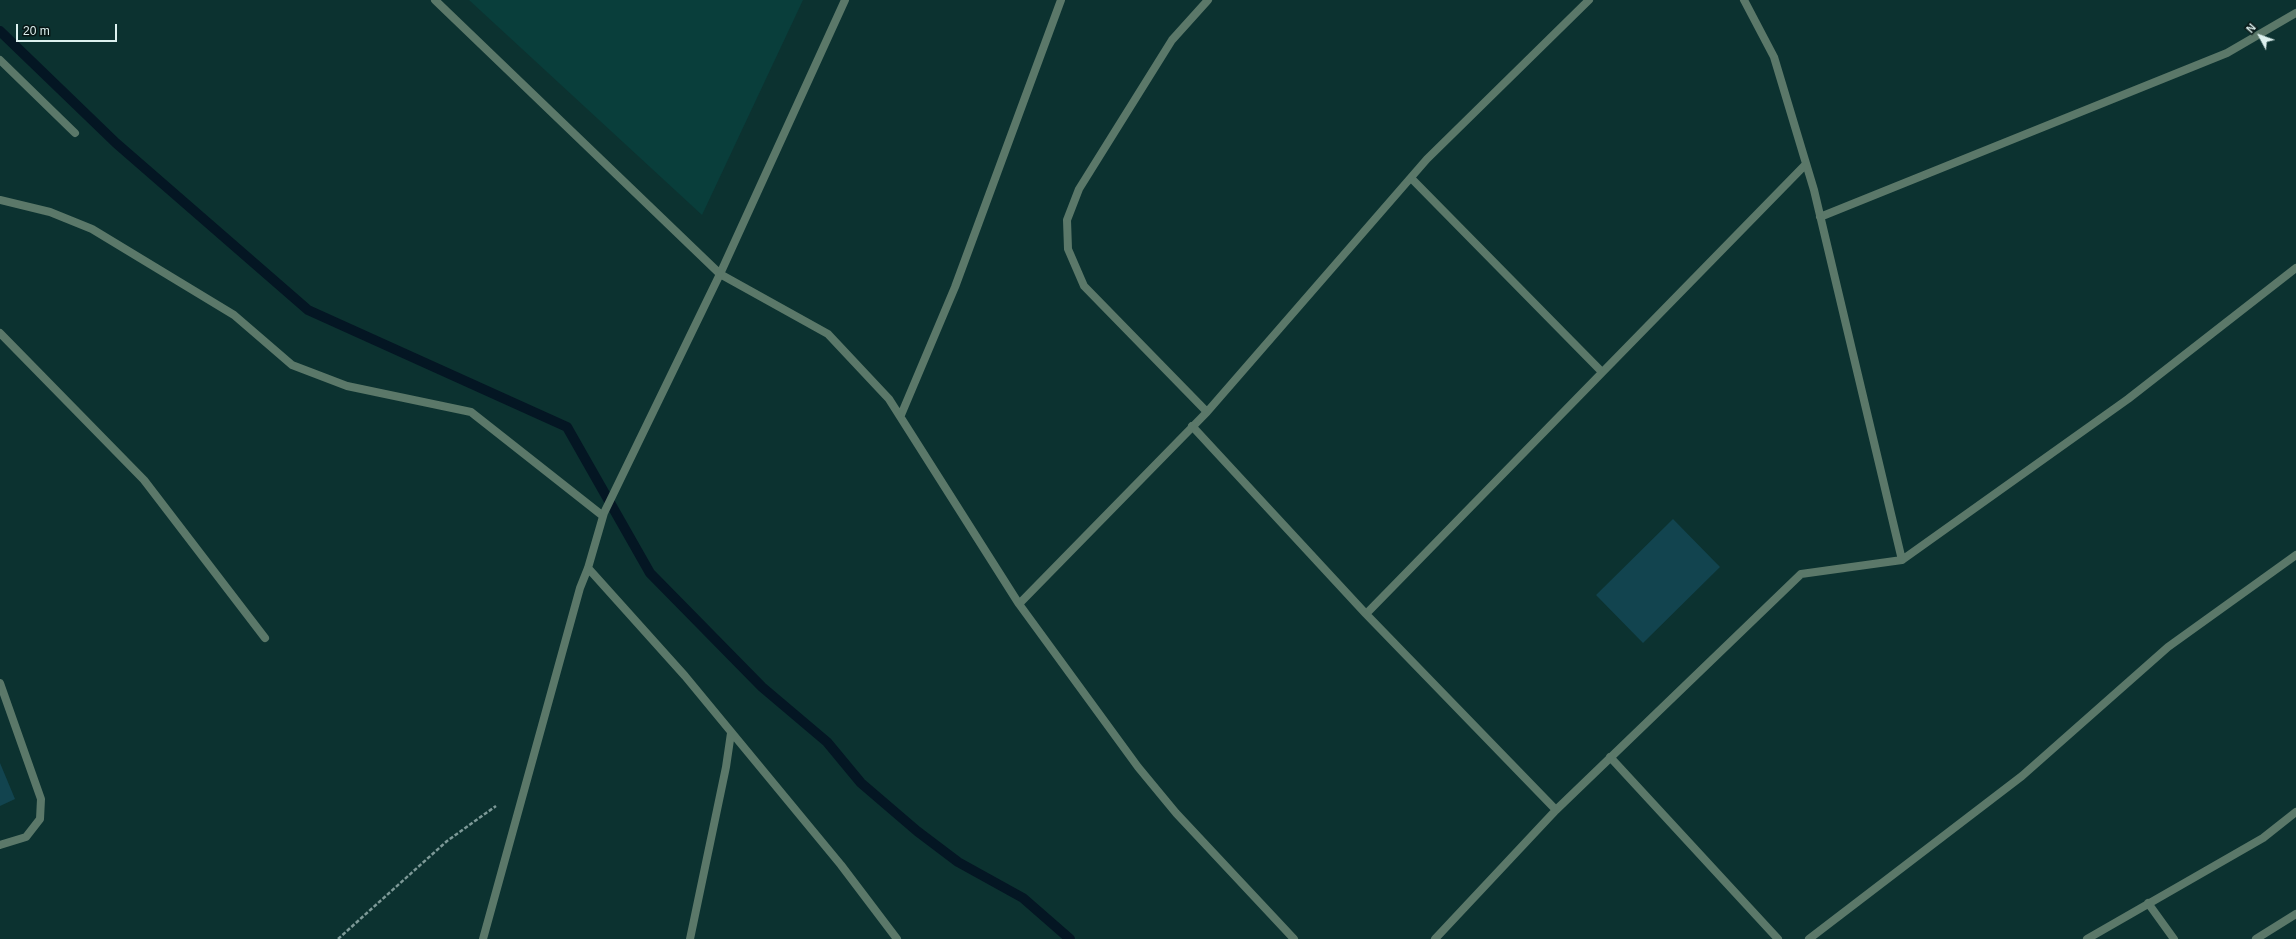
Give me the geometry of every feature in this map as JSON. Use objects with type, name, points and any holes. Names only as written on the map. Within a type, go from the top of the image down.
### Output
[{"type":"street","points":[[435,0],[720,274],[828,334],[889,398],[1019,604],[1138,767],[1176,813],[1294,939]]},
{"type":"street","points":[[483,939],[580,588],[588,568],[604,515],[720,274],[845,0]]},
{"type":"street","points":[[901,415],[955,287],[1061,0]]},
{"type":"street","points":[[1207,412],[1084,286],[1068,249],[1067,220],[1079,189],[1172,40],[1208,0]]},
{"type":"street","points":[[1019,604],[1207,412],[1427,159],[1589,0]]},
{"type":"street","points":[[1744,0],[1774,57],[1806,164],[1902,560]]},
{"type":"street","points":[[1820,217],[2227,53],[2296,12]]},
{"type":"street","points":[[0,60],[75,133]]},
{"type":"street","points":[[1366,614],[1806,164]]},
{"type":"street","points":[[1411,178],[1602,372]]},
{"type":"street","points":[[0,200],[50,212],[92,229],[234,315],[292,365],[347,386],[471,412],[604,515]]},
{"type":"street","points":[[1434,939],[1556,810],[1801,574],[1902,560],[2128,399],[2296,268]]},
{"type":"street","points":[[0,333],[144,480],[265,638]]},
{"type":"street","points":[[1192,426],[1366,614],[1556,810]]},
{"type":"street","points":[[1810,939],[2022,776],[2168,647],[2296,554]]},
{"type":"street","points":[[588,568],[685,676],[841,865],[897,939]]},
{"type":"street","points":[[0,683],[41,799],[40,819],[26,837],[0,844]]},
{"type":"street","points":[[690,939],[726,767],[731,733]]},
{"type":"street","points":[[1610,758],[1778,939]]},
{"type":"street","points":[[2087,939],[2263,838],[2296,812]]},
{"type":"street","points":[[2148,903],[2174,939]]},
{"type":"street","points":[[2256,939],[2296,914]]},
{"type":"path","points":[[338,939],[447,842],[526,784]]},
{"type":"shaded area","points":[[469,0],[803,0],[702,215]]},
{"type":"building","points":[[1673,519],[1720,567],[1643,643],[1596,595]]},
{"type":"building","points":[[0,763],[15,799],[0,806]]},
{"type":"waterway","points":[[0,31],[116,143],[308,310],[567,427],[650,573],[762,687],[827,742],[861,783],[917,831],[958,862],[1023,898],[1070,939]]}]
